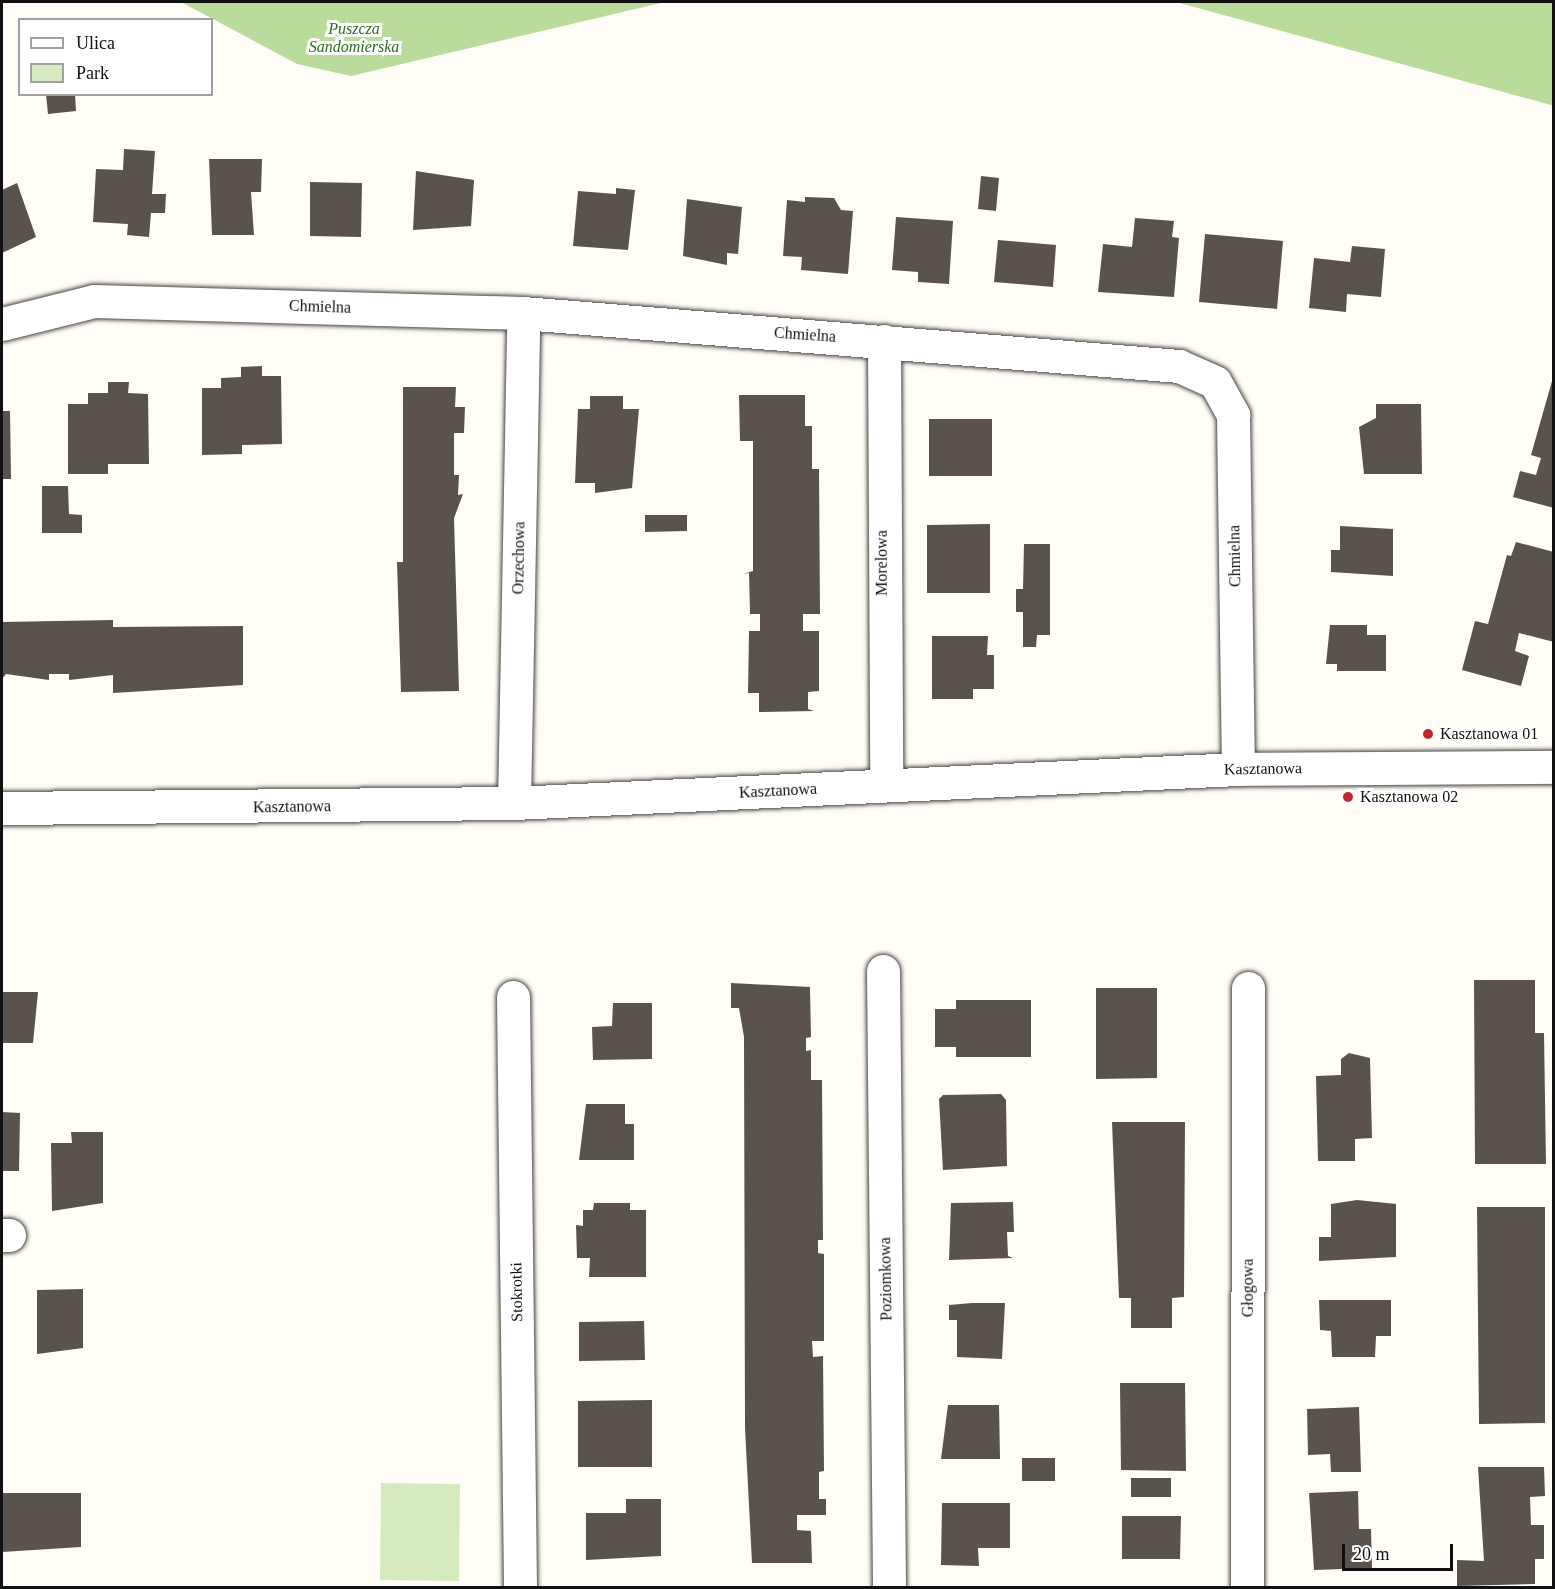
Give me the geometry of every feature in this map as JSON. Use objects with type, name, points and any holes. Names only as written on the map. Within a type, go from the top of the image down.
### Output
[{"type":"street","name":"Chmielna","points":[[2,324],[94,301],[523,313],[1179,366],[1215,382],[1233,415],[1238,769]]},
{"type":"street","name":"Orzechowa","points":[[514,803],[523,313]]},
{"type":"street","name":"Morelowa","points":[[884,341],[886,785]]},
{"type":"street","name":"Kasztanowa","points":[[2,808],[514,803],[1238,769],[1554,767]]},
{"type":"street","name":"Poziomkowa","points":[[883,971],[889,1587]]},
{"type":"street","name":"Głogowa","points":[[1247,1587],[1248,988]]},
{"type":"street","name":"Stokrotki","points":[[513,997],[520,1587]]},
{"type":"green space","name":"Puszcza Sandomierska","points":[[181,2],[665,2],[351,76],[297,64]]},
{"type":"green space","points":[[1176,2],[1553,2],[1553,105],[1551,105]]},
{"type":"green space","points":[[381,1483],[460,1484],[459,1581],[380,1580]]},
{"type":"building","points":[[46,96],[75,96],[76,111],[48,114]]},
{"type":"building","points":[[124,149],[155,151],[152,194],[166,194],[165,213],[151,213],[149,237],[127,235],[128,224],[93,222],[96,169],[123,170]]},
{"type":"building","points":[[209,159],[262,159],[261,192],[251,192],[254,235],[212,235]]},
{"type":"building","points":[[416,171],[474,180],[471,226],[413,230]]},
{"type":"building","points":[[981,176],[999,178],[996,211],[978,209]]},
{"type":"building","points":[[310,182],[362,183],[361,237],[310,236]]},
{"type":"building","points":[[17,183],[36,237],[2,253],[2,190]]},
{"type":"building","points":[[616,188],[635,190],[628,250],[573,246],[578,191],[616,194]]},
{"type":"building","points":[[805,197],[834,198],[841,210],[853,211],[848,274],[801,270],[802,257],[783,256],[787,200],[805,202]]},
{"type":"building","points":[[687,199],[742,207],[738,254],[727,253],[727,265],[683,256]]},
{"type":"building","points":[[896,217],[953,221],[949,284],[918,282],[918,272],[892,270]]},
{"type":"building","points":[[1135,218],[1174,221],[1172,237],[1179,238],[1174,297],[1098,292],[1103,244],[1132,247]]},
{"type":"building","points":[[1205,234],[1283,241],[1277,309],[1199,302]]},
{"type":"building","points":[[998,240],[1056,245],[1053,287],[994,282]]},
{"type":"building","points":[[1352,246],[1385,249],[1381,297],[1347,294],[1346,312],[1309,308],[1314,258],[1350,262]]},
{"type":"building","points":[[262,366],[262,376],[281,376],[282,444],[242,445],[242,454],[202,455],[202,388],[221,388],[221,378],[241,377],[241,367]]},
{"type":"building","points":[[1554,374],[1554,508],[1513,497],[1520,471],[1536,475],[1541,458],[1531,455]]},
{"type":"building","points":[[108,382],[129,382],[128,393],[148,394],[149,464],[108,464],[108,474],[68,474],[68,404],[88,404],[88,393],[108,393]]},
{"type":"building","points":[[403,387],[456,387],[455,407],[465,407],[464,433],[454,433],[454,475],[459,475],[458,495],[463,494],[454,518],[459,691],[401,692],[397,562],[403,562]]},
{"type":"building","points":[[739,395],[805,395],[805,426],[812,426],[812,469],[819,469],[820,614],[803,614],[803,631],[819,631],[819,691],[808,692],[808,709],[814,711],[759,712],[759,693],[748,693],[749,631],[760,631],[760,614],[750,614],[749,573],[743,574],[753,571],[753,441],[740,441]]},
{"type":"building","points":[[590,396],[623,396],[623,409],[639,409],[632,488],[595,493],[595,483],[575,483],[578,409],[590,409]]},
{"type":"building","points":[[1376,404],[1421,404],[1422,474],[1364,474],[1359,427],[1376,418]]},
{"type":"building","points":[[2,411],[10,411],[11,479],[2,479]]},
{"type":"building","points":[[929,419],[992,419],[992,476],[929,476]]},
{"type":"building","points":[[42,486],[68,486],[69,514],[82,515],[82,533],[42,533]]},
{"type":"building","points":[[645,515],[687,515],[687,531],[645,532]]},
{"type":"building","points":[[990,524],[990,593],[927,593],[927,525]]},
{"type":"building","points":[[1340,526],[1393,529],[1393,576],[1331,572],[1331,550],[1340,550]]},
{"type":"building","points":[[1516,542],[1554,552],[1554,642],[1519,633],[1515,651],[1529,656],[1521,686],[1462,670],[1475,621],[1488,624],[1507,555],[1511,556]]},
{"type":"building","points":[[1024,544],[1050,544],[1050,635],[1037,635],[1036,647],[1023,647],[1023,612],[1016,612],[1016,589],[1023,589]]},
{"type":"building","points":[[113,620],[113,627],[243,626],[243,685],[113,693],[113,675],[69,680],[69,674],[49,674],[49,680],[6,674],[2,679],[2,622]]},
{"type":"building","points":[[1330,625],[1367,625],[1367,635],[1386,635],[1386,671],[1337,671],[1337,664],[1326,664]]},
{"type":"building","points":[[932,636],[988,636],[987,655],[994,655],[994,689],[973,689],[973,699],[932,699]]},
{"type":"building","points":[[1474,980],[1535,980],[1535,1033],[1544,1033],[1546,1164],[1475,1164]]},
{"type":"building","points":[[731,983],[810,987],[811,1037],[806,1038],[806,1051],[811,1050],[811,1080],[822,1080],[823,1240],[818,1240],[818,1253],[824,1254],[824,1341],[812,1341],[813,1357],[823,1356],[824,1471],[819,1472],[819,1499],[826,1499],[826,1515],[797,1515],[797,1530],[811,1531],[812,1563],[752,1563],[745,1428],[744,1037],[739,1008],[731,1008]]},
{"type":"building","points":[[1096,988],[1157,988],[1157,1078],[1096,1079]]},
{"type":"building","points":[[2,992],[38,992],[33,1043],[2,1043]]},
{"type":"building","points":[[956,1000],[1031,1000],[1031,1057],[956,1057],[956,1047],[935,1047],[935,1009],[956,1009]]},
{"type":"building","points":[[613,1003],[652,1003],[652,1059],[593,1060],[592,1027],[612,1026]]},
{"type":"building","points":[[1349,1053],[1370,1058],[1372,1138],[1355,1139],[1355,1161],[1318,1161],[1316,1076],[1341,1075],[1341,1059]]},
{"type":"building","points":[[1001,1094],[1006,1100],[1007,1166],[943,1170],[939,1099],[943,1095]]},
{"type":"building","points":[[586,1104],[625,1104],[625,1124],[634,1124],[634,1160],[579,1160]]},
{"type":"building","points":[[2,1112],[20,1113],[19,1171],[2,1171]]},
{"type":"building","points":[[1112,1122],[1185,1122],[1184,1297],[1172,1298],[1172,1328],[1131,1328],[1131,1298],[1119,1298]]},
{"type":"building","points":[[71,1132],[103,1132],[103,1203],[52,1211],[51,1143],[72,1143]]},
{"type":"building","points":[[1357,1200],[1396,1204],[1396,1257],[1319,1261],[1319,1237],[1331,1237],[1331,1204]]},
{"type":"building","points":[[1013,1202],[1014,1232],[1007,1232],[1008,1256],[1013,1258],[949,1260],[951,1203]]},
{"type":"building","points":[[594,1203],[630,1203],[630,1210],[646,1210],[646,1277],[589,1277],[590,1258],[577,1258],[576,1225],[583,1226],[583,1210],[593,1210]]},
{"type":"building","points":[[1477,1207],[1545,1207],[1545,1423],[1479,1424]]},
{"type":"building","points":[[83,1289],[83,1348],[37,1354],[37,1290]]},
{"type":"building","points":[[1319,1300],[1391,1300],[1391,1336],[1376,1336],[1375,1357],[1332,1357],[1331,1331],[1320,1330]]},
{"type":"building","points":[[1005,1303],[1002,1359],[957,1357],[957,1320],[949,1320],[949,1305]]},
{"type":"building","points":[[644,1321],[645,1360],[579,1361],[579,1322]]},
{"type":"building","points":[[1120,1383],[1185,1383],[1186,1471],[1121,1470]]},
{"type":"building","points":[[652,1400],[652,1467],[578,1467],[578,1401]]},
{"type":"building","points":[[948,1405],[999,1405],[1000,1459],[941,1459]]},
{"type":"building","points":[[1359,1407],[1361,1472],[1331,1472],[1330,1454],[1308,1455],[1307,1409]]},
{"type":"building","points":[[1022,1458],[1055,1458],[1055,1481],[1022,1481]]},
{"type":"building","points":[[1478,1467],[1544,1467],[1545,1496],[1530,1497],[1531,1525],[1544,1525],[1544,1559],[1535,1559],[1535,1584],[1457,1586],[1457,1560],[1484,1561]]},
{"type":"building","points":[[1131,1478],[1171,1478],[1171,1497],[1131,1497]]},
{"type":"building","points":[[1358,1491],[1359,1529],[1371,1529],[1372,1568],[1314,1570],[1309,1493]]},
{"type":"building","points":[[3,1493],[81,1493],[81,1547],[2,1552]]},
{"type":"building","points":[[626,1499],[661,1499],[661,1556],[586,1560],[586,1513],[626,1513]]},
{"type":"building","points":[[942,1503],[1010,1503],[1010,1548],[978,1548],[979,1566],[941,1565]]},
{"type":"building","points":[[1122,1516],[1181,1516],[1180,1559],[1122,1559]]},
{"type":"place","name":"Kasztanowa 01","points":[[1428,734]]},
{"type":"place","name":"Kasztanowa 02","points":[[1348,797]]}]
